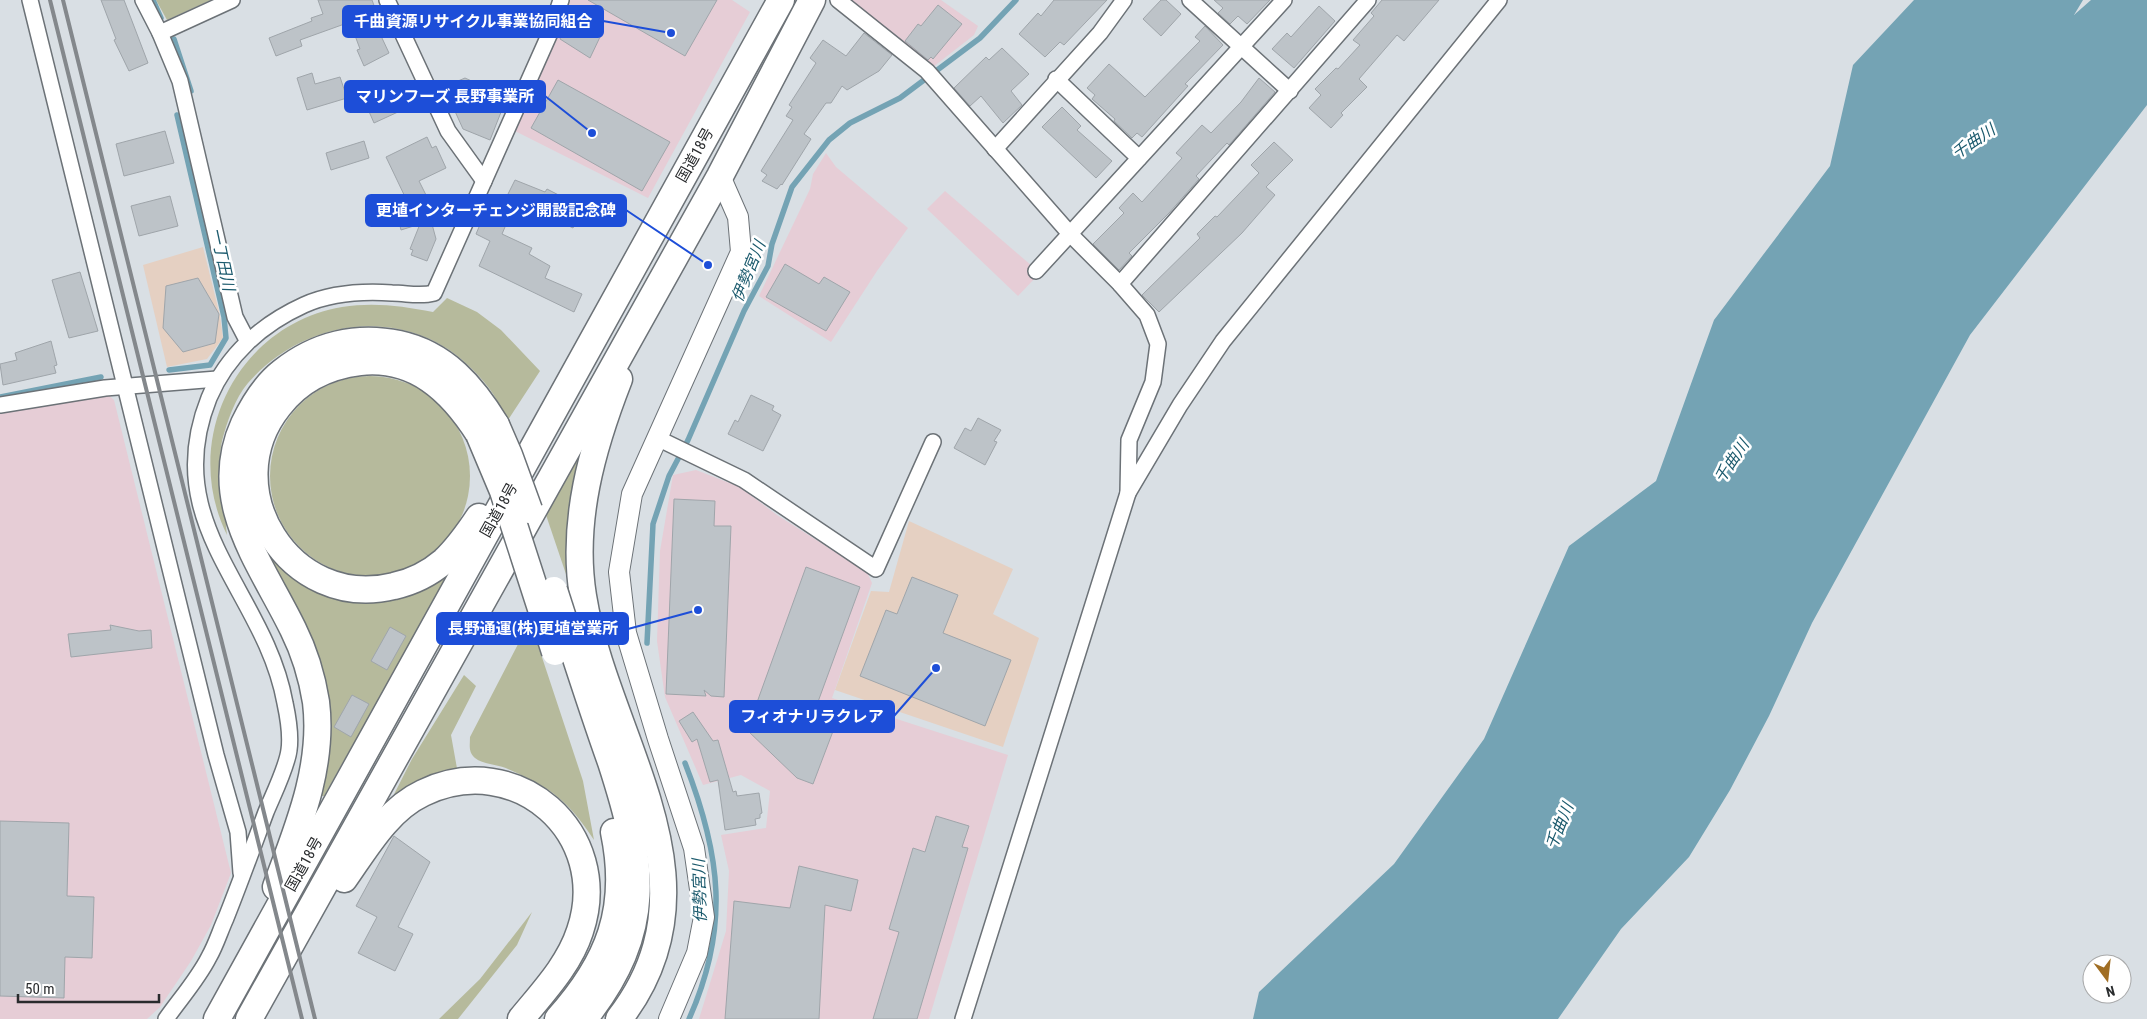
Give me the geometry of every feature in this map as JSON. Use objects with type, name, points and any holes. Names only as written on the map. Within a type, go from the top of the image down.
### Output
[{"type":"highway","name":"国道18号","points":[[217,1019],[781,0]]},
{"type":"highway","name":"国道18号","points":[[250,1019],[649,299],[720,176],[812,0]]},
{"type":"highway","points":[[619,1019],[633,1000],[652,960],[660,936],[664,912],[664,884],[656,830],[583,597],[579,548],[585,490],[594,455],[612,396],[649,299]]},
{"type":"highway","points":[[247,967],[304,808],[312,780],[318,730],[312,679],[303,653],[294,630],[252,554],[235,507],[232,484],[233,459],[239,436],[260,394],[276,376],[296,361],[337,344],[361,340],[392,342],[430,355],[450,368],[468,384],[487,429],[503,491],[623,800],[635,847],[637,867],[635,914],[622,960],[597,1003],[584,1019]]},
{"type":"highway","points":[[487,429],[448,392],[411,370],[389,363],[369,361],[348,363],[326,370],[307,379],[288,394],[264,429],[255,471],[256,495],[263,516],[273,538],[286,555],[303,571],[321,581],[338,587],[359,590],[383,589],[406,583],[437,566],[458,546],[569,383]]},
{"type":"highway","points":[[558,1019],[586,987],[599,966],[608,945],[614,922],[619,876],[618,852],[607,807],[563,648]]},
{"type":"highway","points":[[250,1019],[369,843],[389,819],[403,805],[422,793],[442,786],[485,781],[508,785],[529,793],[563,821],[583,861],[587,883],[586,907],[572,952],[521,1019]]},
{"type":"street","points":[[30,0],[126,386],[139,448],[216,755],[238,832],[242,879]]},
{"type":"street","points":[[142,0],[160,34],[180,81],[235,317],[247,340]]},
{"type":"street","points":[[160,34],[232,0]]},
{"type":"street","points":[[387,0],[448,131],[484,181]]},
{"type":"street","points":[[166,1019],[209,957],[242,879],[289,750],[287,713],[281,680],[265,640],[212,543],[200,507],[195,472],[205,408],[217,379],[247,340],[293,310],[306,304],[337,296],[368,292],[421,296],[434,293],[550,33],[561,0]]},
{"type":"street","points":[[838,0],[932,75],[995,150],[1071,235],[1120,284],[1147,315],[1158,344],[1153,382],[1129,440],[1128,493]]},
{"type":"street","points":[[995,150],[1056,79],[1100,32],[1124,0]]},
{"type":"street","points":[[1190,0],[1290,91]]},
{"type":"street","points":[[1036,271],[1071,235],[1284,0]]},
{"type":"street","points":[[1120,284],[1368,0]]},
{"type":"street","points":[[963,1019],[1128,493],[1180,405],[1223,340],[1499,0]]},
{"type":"street","points":[[1056,79],[1139,158]]},
{"type":"street","points":[[669,1019],[698,953],[704,917],[694,848],[658,739],[626,632],[619,572],[632,494],[665,442],[741,252],[738,217],[720,176]]},
{"type":"street","points":[[0,405],[126,386],[217,379]]},
{"type":"street","points":[[665,442],[744,480],[876,569],[933,442]]},
{"type":"shaded area","points":[[568,0],[732,0],[750,12],[648,198],[511,129]]},
{"type":"shaded area","points":[[847,0],[941,0],[978,26],[974,35],[933,67]]},
{"type":"shaded area","points":[[826,153],[836,167],[908,228],[877,271],[831,342],[759,296],[810,189],[813,174]]},
{"type":"shaded area","points":[[945,191],[1032,266],[1038,275],[1018,296],[927,209]]},
{"type":"shaded area","points":[[203,247],[220,316],[223,338],[207,359],[167,367],[143,265]]},
{"type":"shaded area","points":[[107,394],[114,400],[231,873],[211,925],[191,961],[160,1007],[147,1019],[0,1019],[0,414]]},
{"type":"shaded area","points":[[696,470],[740,487],[777,515],[867,572],[872,583],[832,698],[1008,755],[929,1019],[699,1019],[726,931],[729,871],[721,835],[766,828],[770,791],[741,775],[703,785],[665,697],[657,641],[660,551],[673,475]]},
{"type":"shaded area","points":[[909,521],[1013,569],[993,614],[1039,638],[1003,747],[835,690],[871,591],[889,592]]},
{"type":"green space","points":[[156,0],[211,0],[167,20]]},
{"type":"green space","points":[[447,298],[477,312],[501,330],[540,371],[506,423],[501,408],[493,394],[473,370],[448,349],[419,335],[389,327],[359,327],[328,332],[299,343],[272,360],[248,383],[235,403],[229,418],[220,455],[227,535],[214,499],[210,462],[215,426],[228,392],[247,362],[273,337],[305,318],[342,307],[365,305],[399,306],[433,312]]},
{"type":"green space","points":[[380,376],[390,377],[417,387],[434,398],[448,412],[463,438],[469,456],[469,496],[459,523],[448,540],[434,554],[417,565],[390,575],[360,576],[350,575],[323,565],[306,554],[292,540],[281,523],[271,496],[270,466],[271,456],[281,429],[292,412],[306,398],[323,387],[350,377]]},
{"type":"green space","points":[[582,452],[570,586],[546,515]]},
{"type":"green space","points":[[267,547],[273,558],[295,575],[331,592],[455,563],[324,796],[318,796],[329,720],[262,550]]},
{"type":"green space","points":[[530,621],[583,781],[594,840],[567,805],[547,789],[508,769],[479,760],[470,751],[470,737]]},
{"type":"green space","points":[[464,675],[476,686],[451,735],[458,774],[385,812],[412,759]]},
{"type":"green space","points":[[532,912],[517,945],[458,1019],[439,1019],[480,979]]},
{"type":"water","name":"千曲川","points":[[1914,0],[2083,0],[2074,15],[2091,0],[2147,0],[2147,105],[1970,335],[1812,623],[1769,716],[1730,790],[1689,857],[1621,929],[1558,1019],[1253,1019],[1259,992],[1394,864],[1484,739],[1569,546],[1656,481],[1714,320],[1830,166],[1853,65]]},
{"type":"building","points":[[101,0],[124,0],[148,63],[129,71],[114,40],[116,39]]},
{"type":"building","points":[[318,0],[372,0],[379,19],[374,21],[389,53],[364,66],[357,50],[360,49],[350,22],[300,40],[302,46],[276,56],[269,38],[312,21],[311,18],[323,14]]},
{"type":"building","points":[[588,0],[717,0],[685,56]]},
{"type":"building","points":[[1054,0],[1107,0],[1064,45],[1060,42],[1045,57],[1019,34],[1038,13],[1041,16]]},
{"type":"building","points":[[1161,0],[1166,0],[1181,14],[1161,36],[1143,19]]},
{"type":"building","points":[[1214,0],[1270,0],[1247,24],[1238,16],[1230,24],[1218,13],[1223,8]]},
{"type":"building","points":[[1382,0],[1439,0],[1404,41],[1397,35],[1359,79],[1367,87],[1341,113],[1343,115],[1331,128],[1309,108],[1321,95],[1315,89],[1336,68],[1338,69],[1360,45],[1353,40],[1374,16],[1371,13]]},
{"type":"building","points":[[938,5],[962,24],[933,59],[931,57],[928,60],[905,41],[918,24],[921,26]]},
{"type":"building","points":[[1319,6],[1335,21],[1294,68],[1272,49],[1287,33],[1291,37]]},
{"type":"building","points":[[568,22],[600,37],[590,58],[560,39]]},
{"type":"building","points":[[1205,26],[1223,45],[1185,84],[1188,86],[1142,137],[1137,133],[1132,138],[1114,121],[1115,119],[1092,99],[1095,95],[1087,88],[1109,64],[1145,97],[1200,41],[1195,37]]},
{"type":"building","points":[[864,33],[892,55],[879,71],[847,90],[842,86],[831,103],[826,103],[804,134],[811,139],[782,185],[777,189],[762,181],[767,175],[761,171],[793,120],[786,116],[792,107],[789,105],[816,63],[810,58],[823,40],[846,56]]},
{"type":"building","points":[[1002,48],[1029,74],[1011,91],[1022,105],[1003,123],[981,96],[970,106],[954,88],[986,57],[989,60]]},
{"type":"building","points":[[312,73],[315,84],[340,77],[347,98],[307,110],[297,78]]},
{"type":"building","points":[[465,78],[507,97],[490,140],[463,129],[444,87]]},
{"type":"building","points":[[1259,78],[1275,92],[1229,145],[1227,143],[1196,176],[1199,179],[1169,213],[1129,253],[1132,256],[1119,270],[1093,244],[1124,213],[1119,208],[1133,193],[1142,202],[1182,158],[1176,153],[1202,125],[1211,133],[1241,102]]},
{"type":"building","points":[[558,80],[670,142],[642,191],[531,128]]},
{"type":"building","points":[[391,88],[394,94],[404,89],[411,106],[374,123],[364,100]]},
{"type":"building","points":[[1062,107],[1081,126],[1077,130],[1112,161],[1096,178],[1042,127]]},
{"type":"building","points":[[165,131],[174,163],[124,176],[116,144]]},
{"type":"building","points":[[427,137],[432,148],[436,146],[446,168],[419,181],[434,211],[429,213],[436,239],[427,261],[411,255],[413,250],[410,249],[420,224],[401,230],[395,206],[408,203],[386,157]]},
{"type":"building","points":[[364,141],[369,158],[331,170],[326,153]]},
{"type":"building","points":[[1274,142],[1293,160],[1266,187],[1275,195],[1242,233],[1159,312],[1142,295],[1200,238],[1197,234],[1215,216],[1217,217],[1259,173],[1251,165]]},
{"type":"building","points":[[515,180],[545,192],[547,189],[574,203],[572,207],[581,212],[573,228],[507,196]]},
{"type":"building","points":[[170,196],[178,226],[139,236],[131,206]]},
{"type":"building","points":[[498,198],[514,206],[502,234],[532,248],[529,254],[550,266],[545,278],[582,294],[574,312],[479,266],[490,241],[476,234],[491,199],[497,202]]},
{"type":"building","points":[[785,264],[819,284],[824,277],[850,292],[826,331],[766,297]]},
{"type":"building","points":[[80,272],[98,331],[69,338],[52,280]]},
{"type":"building","points":[[198,278],[219,314],[215,343],[183,352],[163,328],[166,286]]},
{"type":"building","points":[[51,341],[57,365],[54,366],[56,373],[3,385],[0,364],[17,360],[15,353]]},
{"type":"building","points":[[751,395],[774,406],[772,410],[781,415],[763,451],[728,434],[735,420],[738,422]]},
{"type":"building","points":[[978,418],[1001,430],[994,441],[997,442],[985,465],[954,448],[965,428],[971,431]]},
{"type":"building","points":[[674,499],[715,501],[714,526],[731,526],[724,697],[711,696],[704,690],[706,696],[666,694]]},
{"type":"building","points":[[806,567],[860,587],[815,710],[838,718],[813,784],[797,778],[747,730]]},
{"type":"building","points":[[912,577],[958,595],[943,633],[1011,660],[985,726],[860,676],[886,610],[897,614]]},
{"type":"building","points":[[110,625],[139,631],[151,630],[152,648],[71,657],[68,634],[111,630]]},
{"type":"building","points":[[390,627],[406,636],[387,670],[371,661]]},
{"type":"building","points":[[352,695],[369,704],[351,737],[334,727]]},
{"type":"building","points":[[693,712],[713,741],[718,740],[733,792],[736,791],[737,796],[759,793],[762,813],[760,818],[755,819],[756,825],[725,830],[718,780],[710,782],[697,739],[692,742],[679,721]]},
{"type":"building","points":[[936,816],[969,826],[962,847],[968,848],[917,1019],[873,1019],[899,932],[889,929],[913,848],[925,852]]},
{"type":"building","points":[[0,821],[69,823],[67,896],[94,897],[92,958],[65,957],[64,998],[0,996]]},
{"type":"building","points":[[394,836],[430,862],[398,927],[413,934],[395,971],[358,953],[377,917],[356,906]]},
{"type":"building","points":[[799,866],[858,880],[851,911],[825,905],[819,1019],[725,1019],[734,901],[790,908]]},
{"type":"waterway","name":"一丁田川","points":[[153,0],[161,18]]},
{"type":"waterway","name":"伊勢宮川","points":[[647,643],[653,524],[669,476],[688,440],[744,311],[768,266],[772,244],[792,187],[829,140],[850,123],[900,98],[980,38],[1016,0]]},
{"type":"waterway","name":"一丁田川","points":[[174,39],[191,91]]},
{"type":"waterway","name":"一丁田川","points":[[169,370],[210,365],[226,338],[224,317],[177,115]]},
{"type":"waterway","name":"一丁田川","points":[[0,397],[101,377]]},
{"type":"waterway","name":"伊勢宮川","points":[[685,763],[707,829],[716,891],[711,953],[702,985],[689,1019]]},
{"type":"railway","points":[[50,0],[302,1019]]},
{"type":"railway","points":[[63,0],[315,1019]]},
{"type":"place","name":"千曲資源リサイクル事業協同組合","points":[[671,33]]},
{"type":"place","name":"マリンフーズ 長野事業所","points":[[592,133]]},
{"type":"place","name":"更埴インターチェンジ開設記念碑","points":[[708,265]]},
{"type":"place","name":"長野通運(株)更埴営業所","points":[[698,610]]},
{"type":"place","name":"フィオナリラクレア","points":[[936,668]]}]
